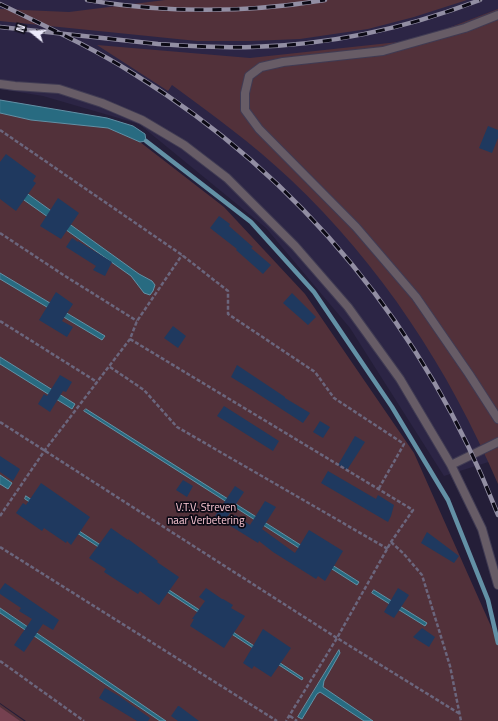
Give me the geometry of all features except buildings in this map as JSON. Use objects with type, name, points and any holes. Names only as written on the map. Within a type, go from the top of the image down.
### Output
[{"type":"lane","points":[[498,15],[465,28],[383,51],[283,62],[261,67],[249,76],[245,93],[245,110],[259,129],[356,227],[416,297],[498,419]]},
{"type":"lane","points":[[0,84],[59,89],[102,103],[142,120],[184,145],[227,178],[295,246],[348,307],[400,379],[451,465],[482,529],[498,585]]},
{"type":"lane","points":[[451,465],[498,442]]},
{"type":"path","points":[[0,130],[182,256],[228,291],[228,314],[315,372],[334,398],[404,444],[378,490]]},
{"type":"path","points":[[0,233],[137,321]]},
{"type":"path","points":[[0,516],[45,450],[130,339],[137,321],[182,256]]},
{"type":"path","points":[[0,321],[97,382]]},
{"type":"path","points":[[130,339],[413,510],[391,542],[337,638],[286,721]]},
{"type":"path","points":[[110,367],[144,390],[177,427],[388,549]]},
{"type":"path","points":[[0,422],[337,638],[460,714]]},
{"type":"path","points":[[391,542],[404,554],[422,575],[450,666],[461,721]]},
{"type":"path","points":[[0,546],[278,721]]},
{"type":"path","points":[[0,661],[84,721]]},
{"type":"path","points":[[290,716],[297,721]]},
{"type":"shaded area","points":[[0,0],[498,0],[498,459],[444,476],[350,328],[266,228],[139,124],[43,96],[0,89]]},
{"type":"shaded area","points":[[0,707],[20,721],[0,721]]},
{"type":"green space","points":[[165,0],[467,0],[414,17],[368,29],[300,39],[197,41],[0,21],[0,9],[69,12]]},
{"type":"green space","points":[[498,9],[498,484],[479,441],[458,400],[410,321],[383,283],[323,212],[276,166],[203,107],[172,85],[168,91],[97,45],[250,58],[417,40]]},
{"type":"green space","name":"V.T.V. Streven naar Verbetering","points":[[0,113],[31,120],[108,128],[140,142],[224,207],[305,294],[414,453],[498,642],[498,721],[26,721],[0,703]]},
{"type":"green space","points":[[0,704],[24,721],[0,721]]},
{"type":"water","points":[[0,100],[107,118],[133,126],[145,134],[146,141],[140,142],[108,128],[31,120],[0,113]]},
{"type":"water","points":[[0,174],[139,274],[152,281],[155,285],[150,295],[144,293],[131,276],[0,183]]},
{"type":"water","points":[[0,273],[105,336],[102,340],[0,279]]},
{"type":"water","points":[[0,357],[75,404],[72,409],[0,364]]},
{"type":"water","points":[[86,409],[359,582],[357,585],[84,411]]},
{"type":"water","points":[[0,475],[12,483],[8,489],[0,484]]},
{"type":"water","points":[[26,496],[303,678],[302,680],[25,499]]},
{"type":"water","points":[[374,590],[427,623],[425,626],[372,593]]},
{"type":"water","points":[[0,608],[166,721],[160,721],[0,613]]},
{"type":"water","points":[[339,650],[340,653],[324,681],[323,687],[373,721],[364,721],[320,692],[317,694],[302,719],[298,717]]},
{"type":"waterway","points":[[146,141],[251,222],[314,292],[392,407],[448,500],[488,600],[498,643]]},
{"type":"railway","points":[[87,0],[146,7],[206,10],[265,7],[325,0]]},
{"type":"railway","points":[[0,27],[158,44],[229,47],[281,46],[340,39],[397,27],[480,0]]},
{"type":"railway","points":[[0,4],[68,37],[118,64],[195,115],[251,161],[304,211],[352,264],[396,322],[435,383],[469,448],[498,515]]}]
